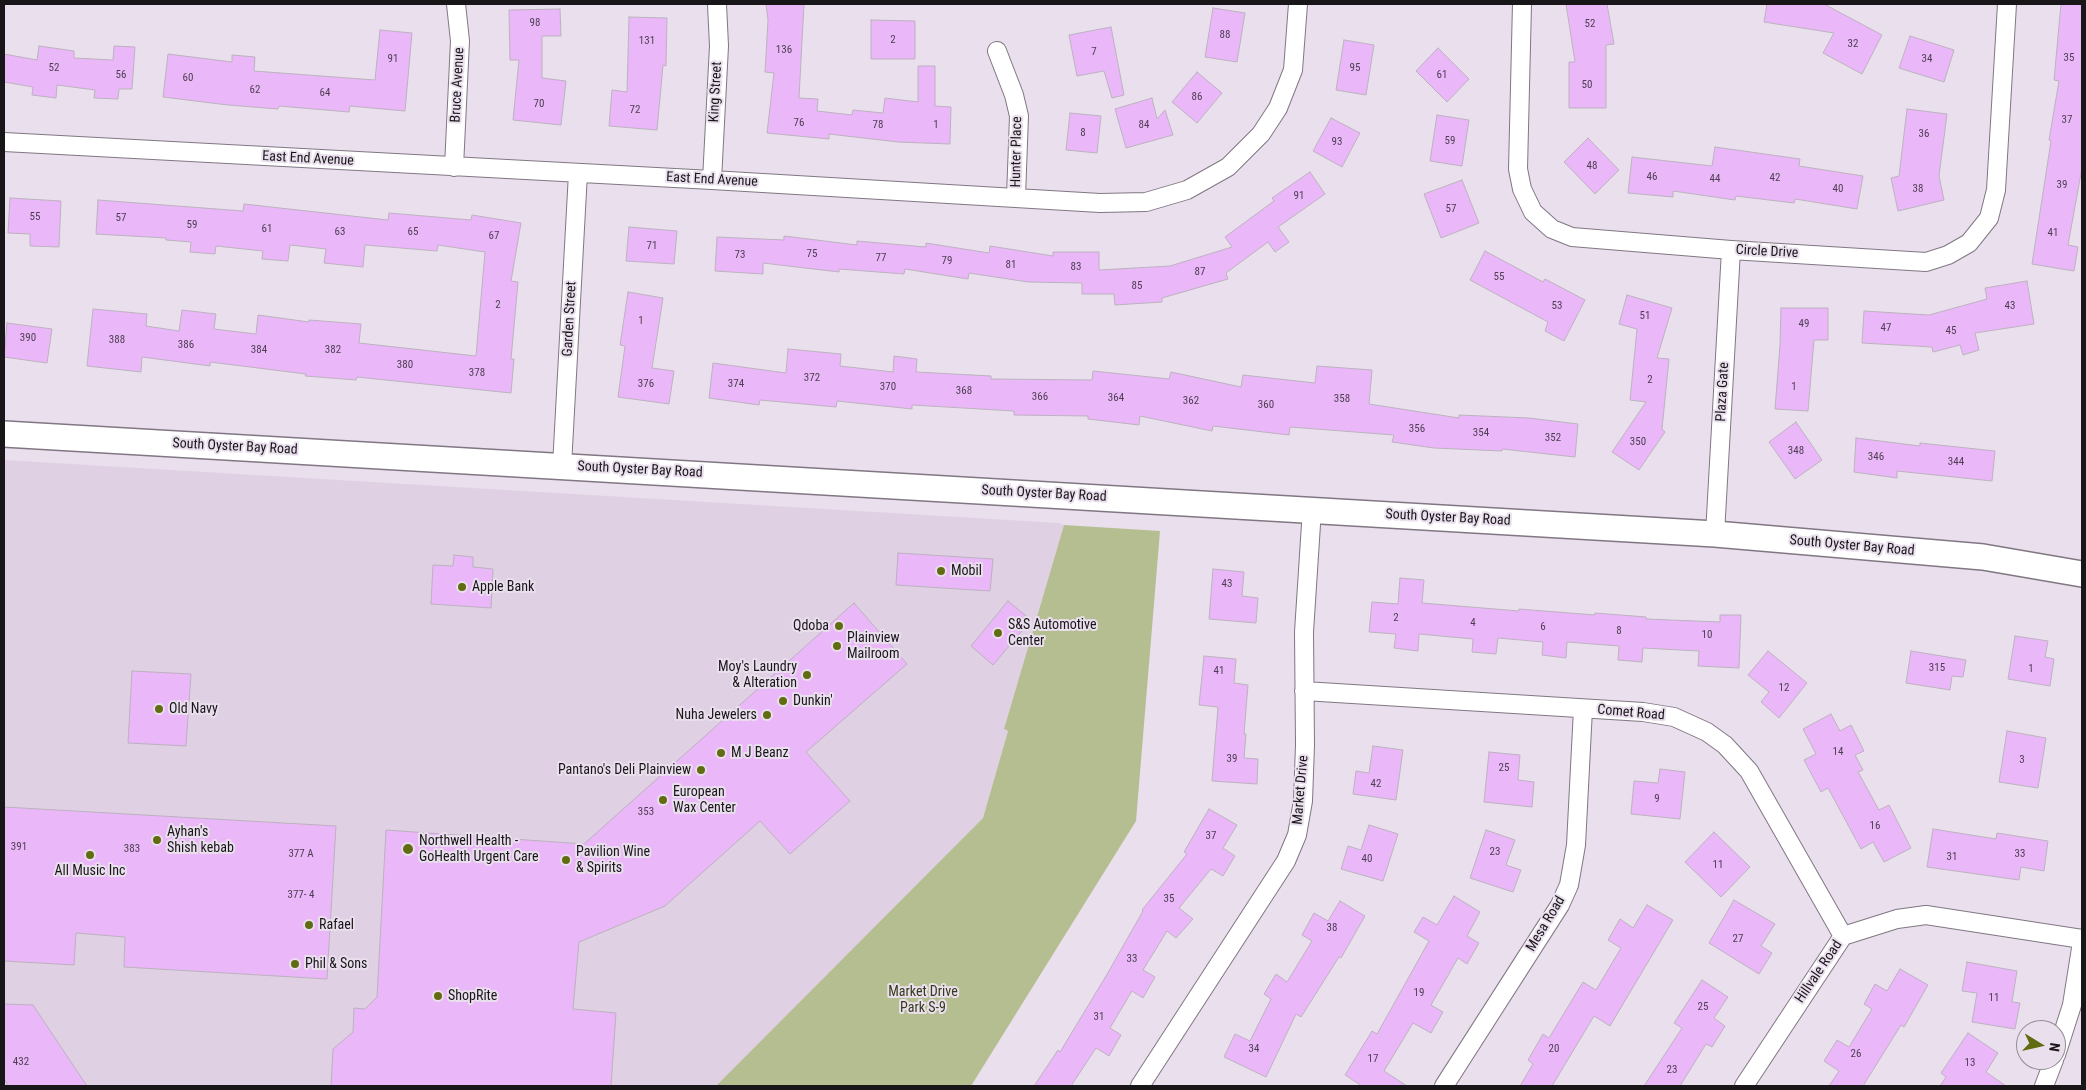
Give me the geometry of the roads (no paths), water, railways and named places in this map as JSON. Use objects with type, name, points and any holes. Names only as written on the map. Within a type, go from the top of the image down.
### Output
[{"type":"main road","name":"South Oyster Bay Road","points":[[4,434],[1715,534],[1983,557],[2082,574]]},
{"type":"street","name":"Bruce Avenue","points":[[454,166],[460,40],[456,4]]},
{"type":"street","name":"King Street","points":[[712,180],[719,46],[717,4]]},
{"type":"street","name":"East End Avenue","points":[[4,142],[1016,197],[1100,204],[1146,202],[1187,190],[1228,167],[1261,134],[1278,108],[1293,70],[1298,4]]},
{"type":"street","name":"Circle Drive","points":[[1522,4],[1518,169],[1522,189],[1533,212],[1552,229],[1572,238],[1926,262],[1948,255],[1968,243],[1989,218],[1996,190],[2007,4]]},
{"type":"street","name":"Hunter Place","points":[[997,51],[1014,95],[1018,116],[1016,197]]},
{"type":"street","name":"Garden Street","points":[[562,466],[578,173]]},
{"type":"street","name":"Plaza Gate","points":[[1715,534],[1731,250]]},
{"type":"street","name":"Market Drive","points":[[1140,1086],[1286,861],[1297,834],[1302,802],[1305,755],[1304,632],[1312,510]]},
{"type":"street","name":"Comet Road","points":[[1304,691],[1642,712],[1674,717],[1707,732],[1725,745],[1749,771],[1764,794],[1844,936]]},
{"type":"street","name":"Mesa Road","points":[[1444,1086],[1560,905],[1569,886],[1576,845],[1583,709]]},
{"type":"street","name":"Hillvale Road","points":[[1744,1086],[1844,936],[1897,919],[1926,915],[2082,941]]},
{"type":"street","points":[[2066,1024],[2072,1005],[2082,941]]},
{"type":"street","points":[[2044,1086],[2050,1070]]},
{"type":"place","name":"Mobil","points":[[941,571]]},
{"type":"place","name":"Apple Bank","points":[[462,587]]},
{"type":"place","name":"Qdoba","points":[[839,626]]},
{"type":"place","name":"S&S Automotive Center","points":[[998,633]]},
{"type":"place","name":"Plainview Mailroom","points":[[837,646]]},
{"type":"place","name":"Moy's Laundry & Alteration","points":[[807,675]]},
{"type":"place","name":"Dunkin'","points":[[783,701]]},
{"type":"place","name":"Old Navy","points":[[159,709]]},
{"type":"place","name":"Nuha Jewelers","points":[[767,715]]},
{"type":"place","name":"M J Beanz","points":[[721,753]]},
{"type":"place","name":"Pantano's Deli Plainview","points":[[701,770]]},
{"type":"place","name":"European Wax Center","points":[[663,800]]},
{"type":"place","name":"Ayhan's Shish kebab","points":[[157,840]]},
{"type":"place","name":"Northwell Health - GoHealth Urgent Care","points":[[408,849]]},
{"type":"place","name":"All Music Inc","points":[[90,855]]},
{"type":"place","name":"Pavilion Wine & Spirits","points":[[566,860]]},
{"type":"place","name":"Rafael","points":[[309,925]]},
{"type":"place","name":"Phil & Sons","points":[[295,964]]},
{"type":"place","name":"ShopRite","points":[[438,996]]},
{"type":"park label","name":"Market Drive Park S-9","points":[[923,1000]]}]
